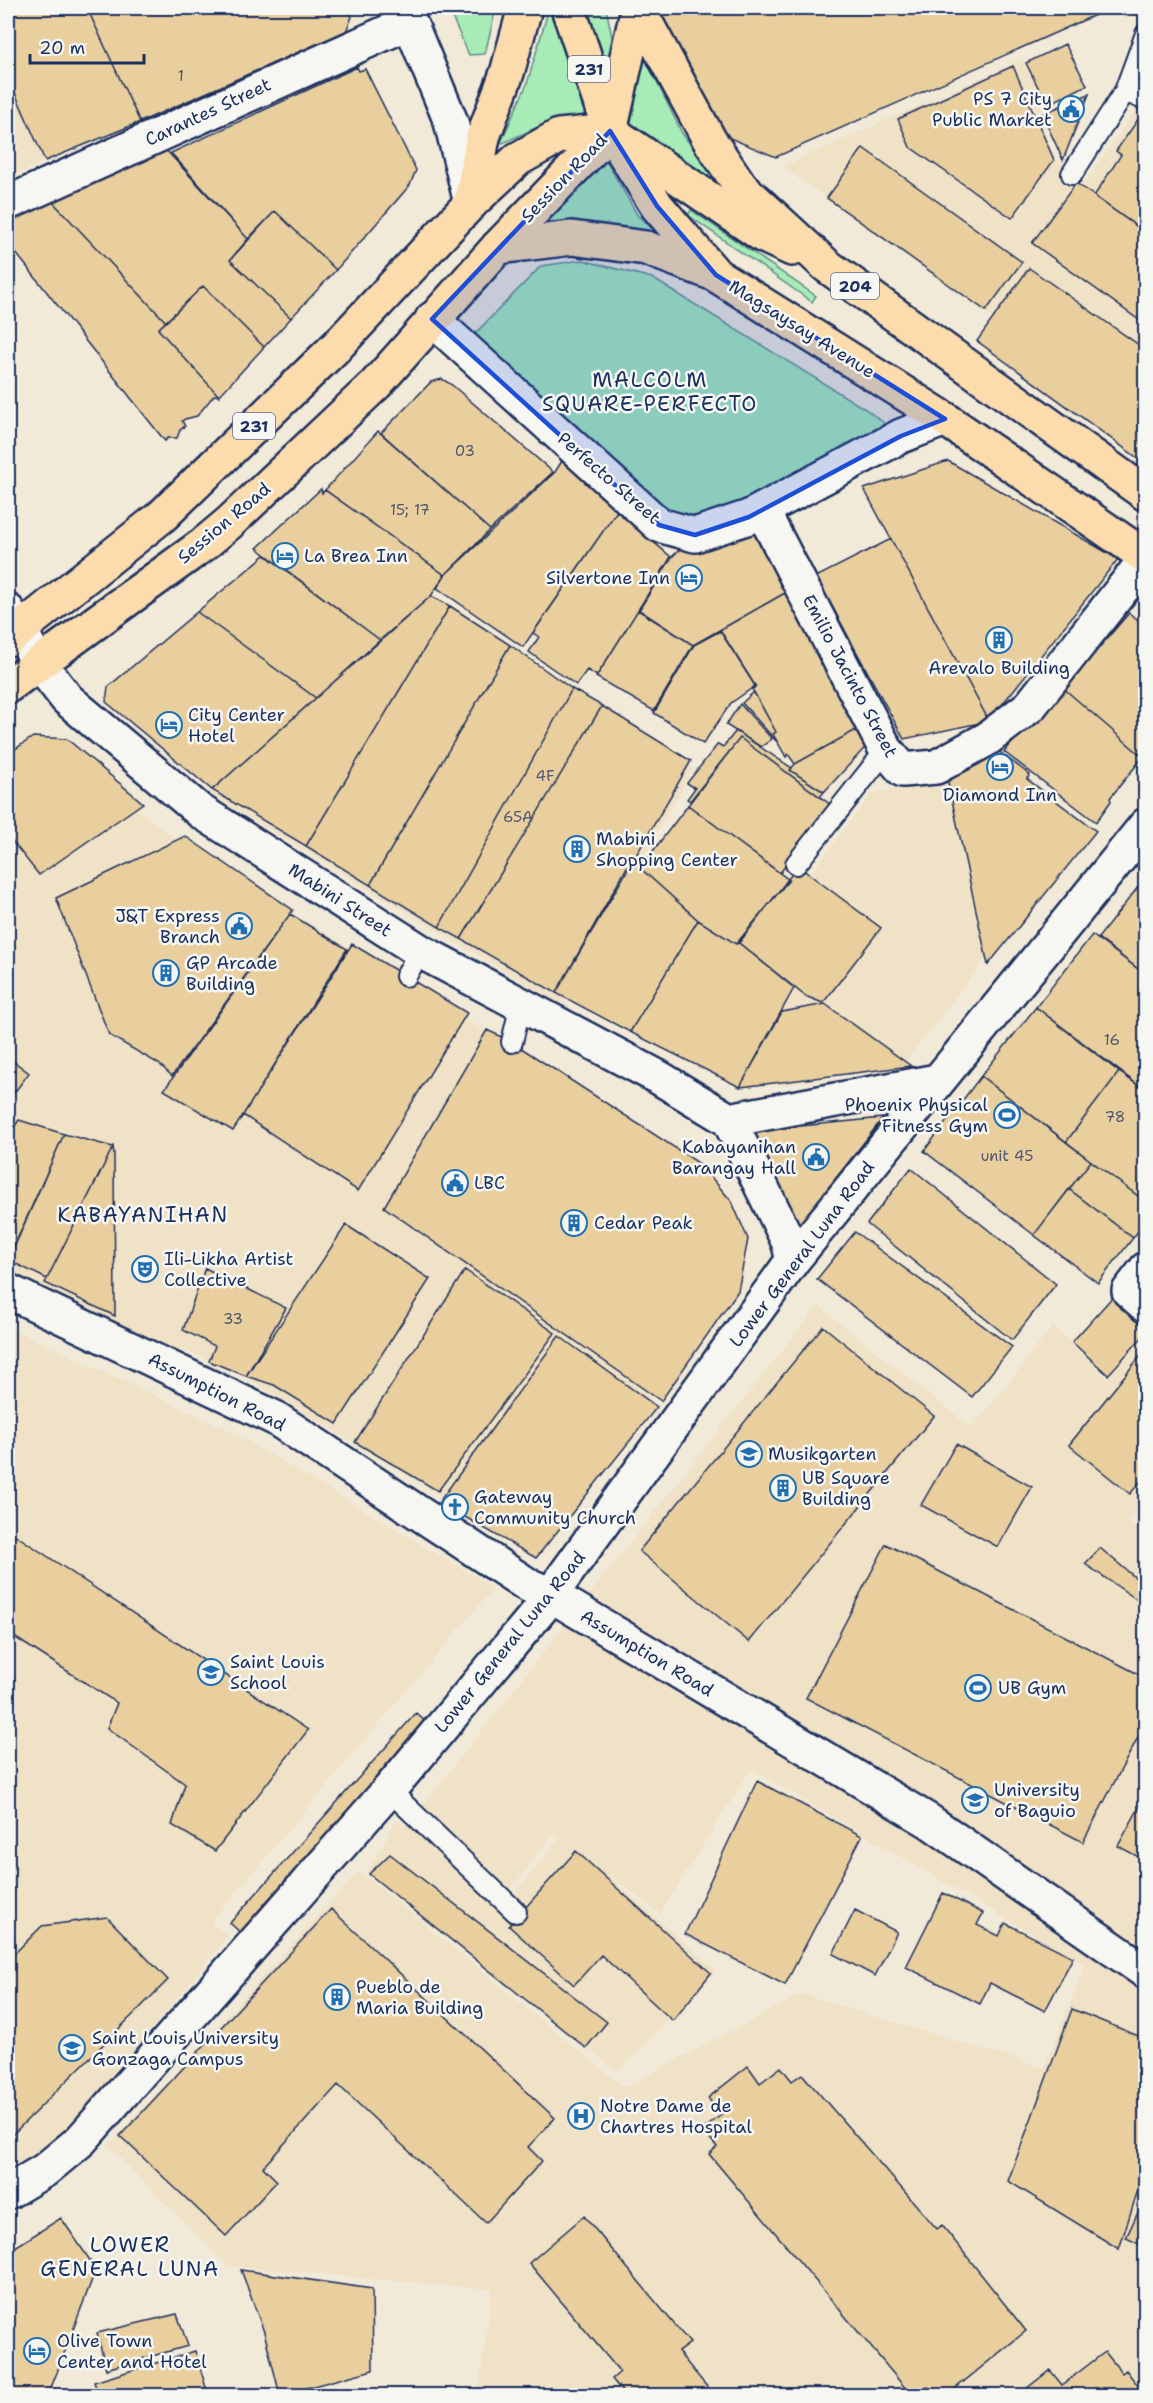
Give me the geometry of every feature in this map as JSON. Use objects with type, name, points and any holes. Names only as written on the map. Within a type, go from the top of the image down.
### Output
[{"type":"main road","points":[[471,203],[483,137],[507,73],[525,8]]},
{"type":"main road","name":"Magsaysay Avenue","points":[[568,8],[610,130],[657,206],[716,275],[945,419],[1146,558]]},
{"type":"main road","points":[[638,8],[610,130],[762,235],[827,266]]},
{"type":"main road","name":"204","points":[[638,8],[710,141],[741,187],[827,266],[1146,494]]},
{"type":"main road","name":"Session Road","points":[[11,627],[162,516],[336,347],[471,203],[518,159],[559,136],[610,130]]},
{"type":"main road","name":"Session Road","points":[[8,686],[229,523],[376,384],[498,247],[610,130]]},
{"type":"main road","points":[[498,247],[572,238],[646,248],[716,275]]},
{"type":"street","points":[[407,15],[451,122],[471,203]]},
{"type":"street","name":"Carantes Street","points":[[8,203],[407,15]]},
{"type":"street","name":"Perfecto Street","points":[[432,320],[659,525],[694,535],[749,518],[901,436],[945,419]]},
{"type":"street","name":"Emilio Jacinto Street","points":[[762,510],[886,750],[903,770],[936,767],[987,739],[1030,706],[1146,558]]},
{"type":"street","name":"Mabini Street","points":[[11,627],[67,699],[200,811],[413,964],[521,1004],[658,1077],[729,1120]]},
{"type":"street","name":"Lower General Luna Road","points":[[8,2192],[45,2170],[81,2140],[389,1790],[545,1603],[793,1260],[1146,825]]},
{"type":"street","points":[[793,1260],[788,1240],[729,1120],[937,1081]]},
{"type":"street","name":"Assumption Road","points":[[8,1291],[275,1418],[528,1585],[545,1603],[929,1821],[1146,1972]]},
{"type":"lane","points":[[1072,174],[1125,91],[1146,34]]},
{"type":"lane","points":[[1125,91],[1146,100]]},
{"type":"lane","points":[[796,864],[886,750]]},
{"type":"lane","points":[[512,1042],[521,1004]]},
{"type":"lane","points":[[389,1790],[516,1912]]},
{"type":"highlighted area","points":[[610,131],[657,206],[716,275],[945,419],[901,436],[749,517],[695,535],[659,525],[432,319]]},
{"type":"shaded area","points":[[1022,59],[1048,108],[1036,112],[1056,159],[1086,181],[1145,96],[1145,448],[994,319],[782,167]]},
{"type":"shaded area","points":[[8,77],[45,161],[8,178]]},
{"type":"shaded area","points":[[264,571],[375,645],[429,594],[693,769],[628,885],[744,960],[872,793],[946,779],[986,959],[904,1063],[783,1085],[741,1085],[706,1071],[568,990],[560,1005],[213,796],[133,674]]},
{"type":"shaded area","points":[[48,737],[190,851],[620,1113],[655,1393],[527,1548],[227,1366],[120,1329],[8,1278],[8,766]]},
{"type":"shaded area","points":[[818,1305],[972,1428],[1053,1326],[1107,1378],[1145,1336],[1145,1499],[1128,1522],[1146,1535],[1145,2395],[478,2395],[492,2290],[227,2266],[108,2146],[359,1871],[624,2087],[802,1994],[1044,2068],[1085,1965],[751,1769],[660,1914],[601,1869],[716,1970],[618,2072],[366,1874],[397,1819],[406,1826]],"holes":[[[554,1832],[560,1837],[502,1908],[454,1868],[504,1899]]]},
{"type":"shaded area","name":"Saint Louis School","points":[[8,1327],[229,1430],[491,1586],[489,1589],[492,1590],[211,1922],[228,1936],[45,2159],[8,2178]]},
{"type":"green space","points":[[448,8],[496,8],[485,54],[469,55]]},
{"type":"green space","points":[[549,8],[553,8],[585,112],[583,116],[542,125],[503,143],[501,142],[527,84]]},
{"type":"green space","points":[[583,8],[606,8],[613,42],[607,65]]},
{"type":"green space","points":[[644,56],[682,133],[723,191],[635,133],[627,113]]},
{"type":"green space","points":[[604,157],[638,216],[666,241],[604,225],[558,221],[541,222]]},
{"type":"green space","points":[[691,210],[816,296],[812,302],[688,215]]},
{"type":"green space","points":[[582,260],[652,278],[867,410],[901,436],[695,535],[462,347],[541,266]]},
{"type":"building","points":[[8,8],[87,8],[140,122],[45,161],[8,77]]},
{"type":"building","points":[[87,8],[348,8],[352,17],[346,31],[140,122]]},
{"type":"building","points":[[647,8],[1111,8],[776,157],[720,134],[674,38],[662,42]]},
{"type":"building","points":[[1065,44],[1087,85],[1047,105],[1026,63]]},
{"type":"building","points":[[1013,66],[1054,160],[1012,218],[910,147],[898,119]]},
{"type":"building","points":[[357,67],[359,71],[365,69],[416,170],[410,185],[336,270],[275,211],[248,239],[171,153]]},
{"type":"building","points":[[1089,94],[1063,160],[1042,114]]},
{"type":"building","points":[[1146,115],[1146,233],[1094,196],[1121,155],[1116,151],[1139,118]]},
{"type":"building","points":[[863,148],[1022,262],[986,311],[827,198]]},
{"type":"building","points":[[166,150],[248,239],[230,260],[291,318],[264,347],[203,286],[166,322],[51,200]]},
{"type":"building","points":[[1076,183],[1146,233],[1146,325],[1032,243]]},
{"type":"building","points":[[51,200],[166,322],[158,329],[219,396],[214,395],[197,416],[182,421],[185,426],[180,430],[177,438],[168,438],[165,441],[8,243],[8,222]]},
{"type":"building","points":[[275,211],[336,270],[291,318],[230,260]]},
{"type":"building","points":[[1029,268],[1146,350],[1146,464],[977,341]]},
{"type":"building","points":[[203,286],[264,347],[219,396],[158,329]]},
{"type":"building","points":[[442,379],[452,385],[553,472],[490,530],[381,433],[431,382]]},
{"type":"building","points":[[378,431],[490,530],[445,575],[325,490]]},
{"type":"building","points":[[562,461],[617,511],[523,647],[437,588],[445,575],[555,472]]},
{"type":"building","name":"Arevalo Building","points":[[948,461],[1118,559],[989,721],[864,489]]},
{"type":"building","points":[[321,489],[322,493],[325,490],[445,575],[431,596],[380,640],[257,548]]},
{"type":"building","points":[[617,511],[671,557],[597,676],[587,670],[576,685],[529,652],[539,637],[533,633]]},
{"type":"building","points":[[760,529],[797,586],[693,645],[639,610],[672,557],[681,548]]},
{"type":"building","points":[[891,539],[989,721],[904,739],[816,577]]},
{"type":"building","points":[[265,555],[380,640],[316,698],[197,612]]},
{"type":"building","points":[[792,589],[865,725],[795,764],[788,754],[786,757],[773,734],[776,732],[752,689],[756,687],[720,630]]},
{"type":"building","points":[[431,596],[450,606],[306,846],[212,790]]},
{"type":"building","points":[[450,606],[510,645],[370,885],[306,846]]},
{"type":"building","points":[[638,610],[693,645],[654,711],[596,677]]},
{"type":"building","points":[[197,612],[316,698],[212,790],[106,702],[108,687]]},
{"type":"building","points":[[1129,613],[1146,626],[1146,754],[1143,757],[1062,687],[1102,638],[1105,641]]},
{"type":"building","points":[[720,631],[755,686],[731,703],[703,744],[654,713],[694,645]]},
{"type":"building","points":[[510,645],[572,689],[439,927],[370,885]]},
{"type":"building","points":[[1062,687],[1143,757],[1110,798],[1111,801],[1096,822],[1004,752]]},
{"type":"building","points":[[572,689],[602,706],[461,939],[439,927]]},
{"type":"building","points":[[754,692],[776,732],[773,734],[778,743],[742,703]]},
{"type":"building","points":[[740,704],[772,739],[761,747],[726,725]]},
{"type":"building","name":"Mabini Shopping Center","points":[[602,706],[691,761],[556,993],[461,939]]},
{"type":"building","points":[[865,725],[873,739],[824,792],[790,770],[795,764]]},
{"type":"building","points":[[736,731],[824,792],[820,797],[740,738],[690,801],[687,799],[695,788],[687,783],[718,744],[723,747]]},
{"type":"building","points":[[33,737],[67,739],[143,803],[39,875],[8,836],[8,754]]},
{"type":"building","points":[[740,738],[831,805],[780,873],[688,805]]},
{"type":"building","points":[[989,744],[1030,775],[1027,779],[1096,831],[988,965],[947,778]]},
{"type":"building","points":[[688,805],[789,880],[736,944],[698,920],[640,868]]},
{"type":"building","name":"GP Arcade Building","points":[[185,836],[293,910],[172,1076],[159,1064],[109,1035],[56,898]]},
{"type":"building","points":[[631,860],[698,920],[630,1032],[556,993]]},
{"type":"building","points":[[798,866],[881,928],[823,1003],[805,996],[739,943]]},
{"type":"building","points":[[1146,877],[1146,975],[1098,938]]},
{"type":"building","points":[[290,914],[347,949],[233,1131],[164,1090]]},
{"type":"building","points":[[698,920],[736,944],[739,943],[794,988],[740,1087],[630,1032]]},
{"type":"building","points":[[1092,935],[1146,975],[1146,1091],[1036,1007]]},
{"type":"building","points":[[352,944],[467,1013],[358,1191],[243,1115]]},
{"type":"building","points":[[825,1004],[911,1066],[740,1087],[782,1012]]},
{"type":"building","points":[[1036,1007],[1119,1072],[1066,1142],[981,1076]]},
{"type":"building","name":"Cedar Peak","points":[[487,1030],[512,1042],[700,1164],[732,1202],[748,1239],[738,1291],[661,1401],[384,1207]]},
{"type":"building","points":[[8,1057],[29,1073],[8,1101]]},
{"type":"building","points":[[1119,1072],[1146,1091],[1146,1202],[1066,1142]]},
{"type":"building","points":[[981,1076],[1091,1161],[1034,1235],[924,1151]]},
{"type":"building","points":[[883,1118],[797,1228],[751,1131]]},
{"type":"building","points":[[19,1120],[64,1134],[10,1257],[8,1256],[8,1136]]},
{"type":"building","points":[[64,1134],[113,1147],[47,1279],[8,1260]]},
{"type":"building","points":[[113,1147],[114,1154],[115,1316],[45,1283]]},
{"type":"building","points":[[1091,1161],[1146,1202],[1146,1220],[1133,1238],[1069,1189]]},
{"type":"building","points":[[911,1168],[1056,1284],[1012,1340],[867,1224]]},
{"type":"building","points":[[1069,1189],[1133,1238],[1098,1283],[1034,1235]]},
{"type":"building","points":[[346,1225],[430,1279],[337,1424],[274,1385],[246,1376]]},
{"type":"building","points":[[855,1232],[1012,1347],[972,1397],[817,1279]]},
{"type":"building","points":[[205,1268],[286,1308],[246,1376],[209,1361],[215,1346],[183,1330]]},
{"type":"building","points":[[465,1270],[555,1333],[438,1491],[355,1442]]},
{"type":"building","points":[[1117,1292],[1146,1318],[1146,1333],[1108,1375],[1072,1342]]},
{"type":"building","name":"UB Square Building","points":[[823,1326],[934,1416],[749,1642],[639,1551]]},
{"type":"building","points":[[559,1336],[657,1407],[536,1558],[439,1502]]},
{"type":"building","points":[[1146,1349],[1146,1475],[1130,1494],[1069,1445]]},
{"type":"building","points":[[956,1444],[1032,1487],[998,1547],[921,1505]]},
{"type":"building","points":[[8,1530],[308,1730],[215,1851],[172,1825],[185,1784],[107,1728],[117,1703],[8,1633]]},
{"type":"building","name":"UB Gym","points":[[886,1544],[1146,1678],[1146,1722],[1083,1842],[806,1698]]},
{"type":"building","points":[[1100,1548],[1144,1585],[1136,1599],[1085,1564]]},
{"type":"building","points":[[416,1713],[429,1725],[243,1935],[230,1923]]},
{"type":"building","points":[[757,1781],[862,1836],[785,1985],[685,1934]]},
{"type":"building","points":[[1146,1795],[1146,1861],[1118,1846]]},
{"type":"building","points":[[576,1851],[711,1973],[673,2021],[601,1955],[574,1985],[509,1926]]},
{"type":"building","points":[[390,1854],[607,2022],[586,2048],[369,1874]]},
{"type":"building","points":[[943,1893],[983,1913],[977,1925],[999,1936],[1005,1923],[1073,1957],[1045,2011],[990,1983],[980,2004],[906,1967]]},
{"type":"building","name":"Pueblo de Maria Building","points":[[331,1909],[555,2118],[528,2147],[542,2161],[486,2223],[338,2085],[263,2167],[277,2181],[226,2236],[120,2136]]},
{"type":"building","points":[[855,1910],[897,1932],[875,1976],[833,1954]]},
{"type":"building","points":[[107,1917],[168,1980],[8,2139],[8,1960],[42,1926]]},
{"type":"building","points":[[1072,2009],[1146,2039],[1146,2165],[1119,2249],[1008,2181]]},
{"type":"building","points":[[748,2066],[760,2083],[781,2067],[792,2081],[802,2074],[937,2229],[942,2225],[1026,2331],[946,2396],[935,2396],[928,2387],[917,2396],[912,2396],[709,2154],[717,2147],[703,2130],[721,2115],[708,2098]]},
{"type":"building","points":[[1146,2195],[1146,2247],[1126,2238]]},
{"type":"building","points":[[584,2216],[690,2343],[678,2352],[708,2388],[699,2396],[636,2396],[633,2391],[626,2396],[612,2379],[620,2372],[529,2263]]},
{"type":"building","name":"Olive Town Center and Hotel","points":[[61,2218],[96,2269],[48,2396],[8,2396],[8,2264],[12,2249]]},
{"type":"building","points":[[241,2270],[372,2289],[373,2370],[280,2395],[264,2332]]},
{"type":"building","points":[[177,2314],[188,2346],[106,2369],[97,2333]]},
{"type":"building","points":[[195,2351],[207,2391],[193,2396],[99,2396],[94,2382]]},
{"type":"building","points":[[1105,2352],[1122,2373],[1126,2370],[1146,2396],[1017,2396],[1050,2370],[1062,2385]]},
{"type":"place","name":"PS 7 City Public Market","points":[[1071,109]]},
{"type":"place","name":"La Brea Inn","points":[[285,556]]},
{"type":"place","name":"Silvertone Inn","points":[[689,578]]},
{"type":"place","name":"Arevalo Building","points":[[999,640]]},
{"type":"place","name":"City Center Hotel","points":[[169,725]]},
{"type":"place","name":"Diamond Inn","points":[[1000,767]]},
{"type":"place","name":"Mabini Shopping Center","points":[[577,849]]},
{"type":"place","name":"J&T Express Branch","points":[[239,926]]},
{"type":"place","name":"GP Arcade Building","points":[[166,973]]},
{"type":"place","name":"Phoenix Physical Fitness Gym","points":[[1007,1115]]},
{"type":"place","name":"Kabayanihan Barangay Hall","points":[[816,1157]]},
{"type":"place","name":"LBC","points":[[455,1183]]},
{"type":"place","name":"Cedar Peak","points":[[574,1223]]},
{"type":"place","name":"Ili-Likha Artist Collective","points":[[145,1269]]},
{"type":"place","name":"Musikgarten","points":[[749,1454]]},
{"type":"place","name":"UB Square Building","points":[[783,1488]]},
{"type":"place","name":"Gateway Community Church","points":[[455,1507]]},
{"type":"place","name":"Saint Louis School","points":[[211,1672]]},
{"type":"place","name":"UB Gym","points":[[978,1688]]},
{"type":"place","name":"University of Baguio","points":[[975,1800]]},
{"type":"place","name":"Pueblo de Maria Building","points":[[337,1997]]},
{"type":"place","name":"Saint Louis University Gonzaga Campus","points":[[72,2048]]},
{"type":"place","name":"Notre Dame de Chartres Hospital","points":[[581,2116]]},
{"type":"place","name":"Olive Town Center and Hotel","points":[[37,2351]]},
{"type":"district","name":"MALCOLM SQUARE-PERFECTO","points":[[650,392]]},
{"type":"district","name":"KABAYANIHAN","points":[[143,1215]]},
{"type":"district","name":"LOWER GENERAL LUNA","points":[[130,2257]]}]
